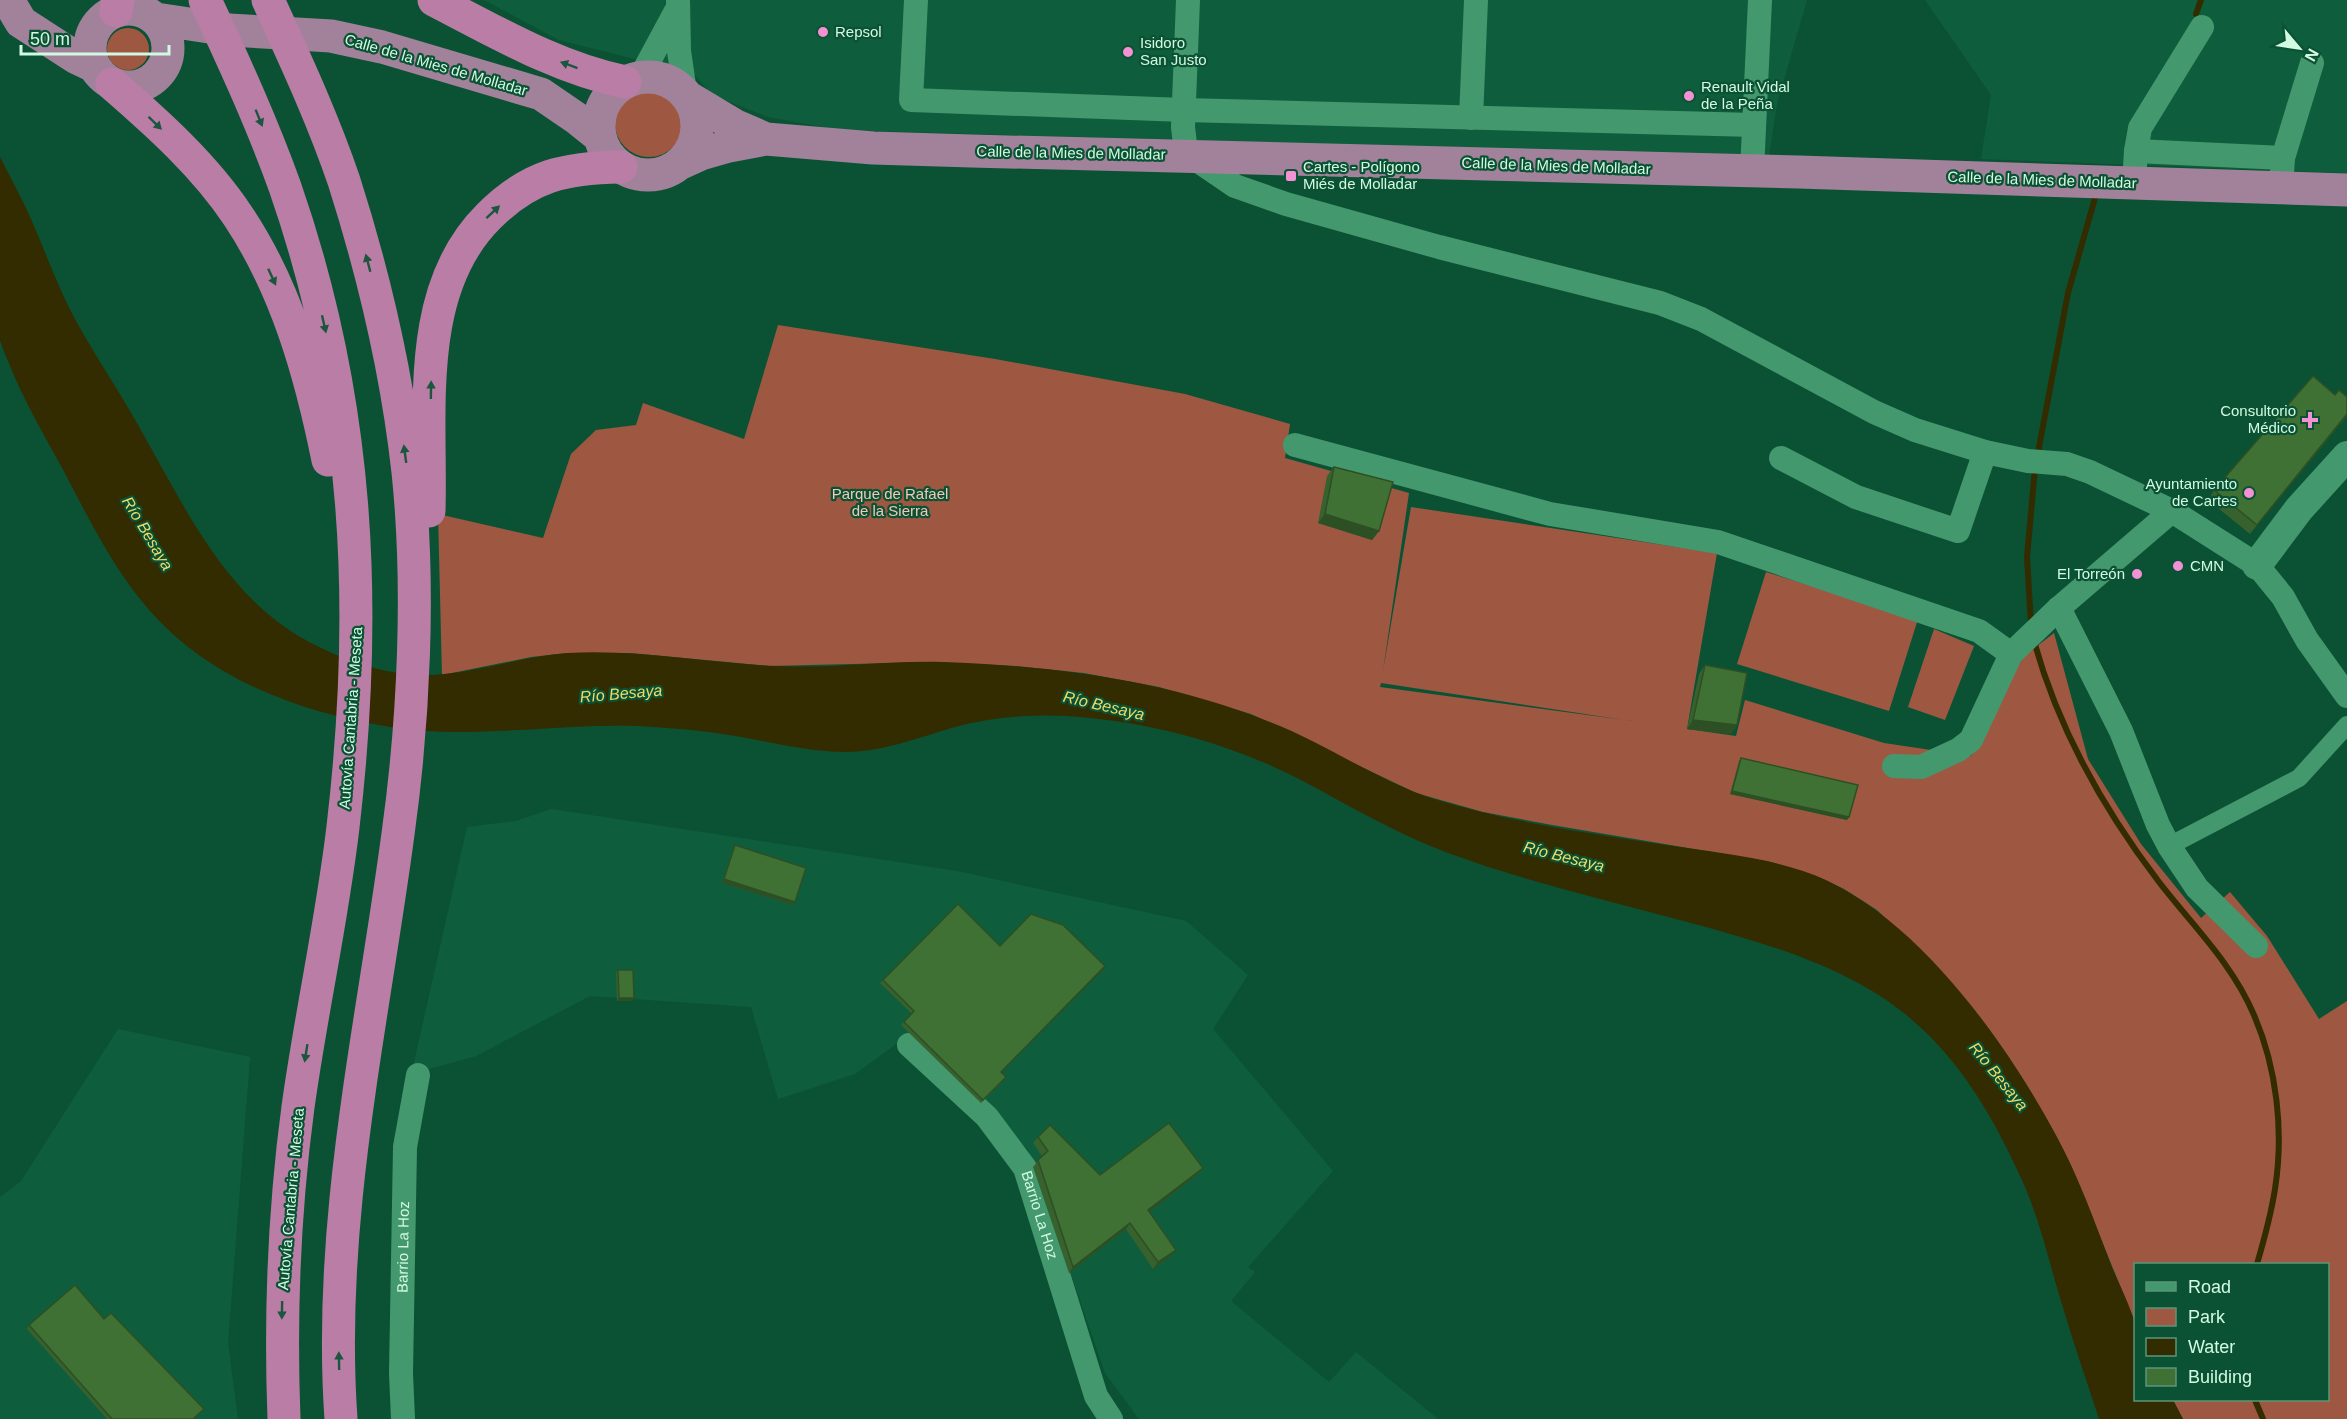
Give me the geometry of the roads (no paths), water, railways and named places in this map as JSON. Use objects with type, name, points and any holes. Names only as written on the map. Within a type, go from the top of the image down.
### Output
[{"type":"highway","points":[[8,0],[21,22],[42,36],[103,75],[124,87],[137,87],[149,82],[159,74],[166,63],[169,51],[164,28],[145,12],[133,9],[110,12],[42,36]]},
{"type":"highway","name":"Autovía Cantabria - Meseta","points":[[205,0],[236,64],[286,190],[315,287],[338,386],[345,518],[358,634],[356,685],[334,830],[315,1002],[298,1110],[283,1269],[284,1419]]},
{"type":"highway","points":[[268,0],[326,131],[343,178],[371,275],[398,403],[408,473],[420,512]]},
{"type":"highway","points":[[434,0],[552,59],[587,72],[628,82],[665,79],[687,95],[697,118],[696,138],[692,148],[679,164],[661,174],[640,175],[621,167],[607,153],[599,136],[598,125],[603,104],[628,82]]},
{"type":"highway","points":[[110,12],[90,46],[103,75],[210,178],[237,215],[261,255],[284,304],[302,354],[345,518]]},
{"type":"highway","name":"Calle de la Mies de Molladar","points":[[156,19],[229,30],[331,36],[357,40],[541,94],[567,94],[628,82]]},
{"type":"highway","points":[[166,63],[195,42],[229,30]]},
{"type":"highway","name":"Calle de la Mies de Molladar","points":[[541,94],[599,136]]},
{"type":"highway","name":"Calle de la Mies de Molladar","points":[[687,95],[734,125],[766,140]]},
{"type":"highway","name":"Calle de la Mies de Molladar","points":[[679,164],[720,148],[766,140],[884,148],[2134,183],[2282,173],[2347,190]]},
{"type":"highway","points":[[341,1419],[338,1359],[339,1287],[348,1167],[363,1143],[367,1126],[395,965],[406,836],[428,682],[420,512],[434,333],[444,288],[458,256],[475,231],[519,190],[572,169],[621,167]]},
{"type":"street","points":[[916,0],[910,100],[1184,110],[1754,125]]},
{"type":"street","points":[[1188,0],[1185,144],[1191,156],[1235,186],[1286,204],[1439,247],[1660,303],[1701,319],[1874,412],[1942,440],[2028,461],[2067,464],[2090,472],[2172,511],[2257,565],[2283,597],[2307,640],[2347,696]]},
{"type":"street","points":[[1471,118],[1476,0]]},
{"type":"street","points":[[1752,171],[1760,0]]},
{"type":"street","points":[[628,82],[677,6]]},
{"type":"street","points":[[677,6],[679,51],[687,95]]},
{"type":"street","points":[[2134,183],[2140,128],[2202,27]]},
{"type":"street","points":[[2136,151],[2282,173],[2312,63]]},
{"type":"street","points":[[1295,444],[1551,514],[1718,542],[1979,632],[2015,650]]},
{"type":"street","points":[[1780,458],[1856,497],[1958,531],[1985,452]]},
{"type":"street","points":[[2257,565],[2299,509],[2347,456]]},
{"type":"street","points":[[1894,766],[1921,767],[1951,754],[1971,740],[2015,650],[2059,608],[2172,511]]},
{"type":"street","points":[[2059,608],[2121,731],[2158,825],[2169,846],[2197,888],[2256,946]]},
{"type":"street","points":[[2169,846],[2300,778],[2347,725]]},
{"type":"street","name":"Barrio La Hoz","points":[[909,1045],[987,1117],[1024,1168],[1096,1396],[1111,1419]]},
{"type":"street","name":"Barrio La Hoz","points":[[403,1419],[401,1374],[405,1147],[418,1075]]},
{"type":"water","name":"Río Besaya","points":[[0,157],[76,321],[179,499],[214,554],[234,580],[282,625],[311,643],[375,668],[409,674],[444,674],[537,657],[594,652],[776,666],[922,662],[985,664],[1109,678],[1191,695],[1270,722],[1392,782],[1434,799],[1549,826],[1769,862],[1803,871],[1843,889],[1881,914],[1917,945],[1951,981],[2011,1060],[2036,1099],[2065,1153],[2131,1310],[2134,1322],[2134,1401],[2174,1401],[2183,1419],[2099,1419],[2033,1208],[2021,1178],[1990,1117],[1951,1060],[1920,1027],[1896,1007],[1841,974],[1752,940],[1569,891],[1448,853],[1371,818],[1270,765],[1214,744],[1156,728],[1067,716],[1011,717],[969,724],[874,750],[832,752],[710,732],[636,726],[478,732],[416,730],[349,719],[282,699],[250,685],[190,649],[164,626],[128,584],[34,417],[15,379],[0,340]]},
{"type":"waterway","points":[[2196,14],[2201,0]]},
{"type":"waterway","points":[[2037,458],[2068,293],[2095,198]]},
{"type":"waterway","points":[[2031,625],[2027,557],[2035,468]]},
{"type":"waterway","points":[[2034,641],[2056,705],[2102,797],[2139,855],[2235,978],[2262,1035],[2273,1078],[2279,1145],[2273,1199],[2257,1263]]},
{"type":"waterway","points":[[2255,1401],[2263,1419]]},
{"type":"place","name":"Repsol","points":[[823,32]]},
{"type":"place","name":"Isidoro San Justo","points":[[1128,52]]},
{"type":"place","name":"Renault Vidal de la Peña","points":[[1689,96]]},
{"type":"place","name":"Cartes - Polígono Miés de Molladar","points":[[1291,176]]},
{"type":"place","name":"Consultorio Médico","points":[[2310,420]]},
{"type":"place","name":"Ayuntamiento de Cartes","points":[[2249,493]]},
{"type":"place","name":"CMN","points":[[2178,566]]},
{"type":"place","name":"El Torreón","points":[[2137,574]]},
{"type":"park label","name":"Parque de Rafael de la Sierra","points":[[890,502]]}]
